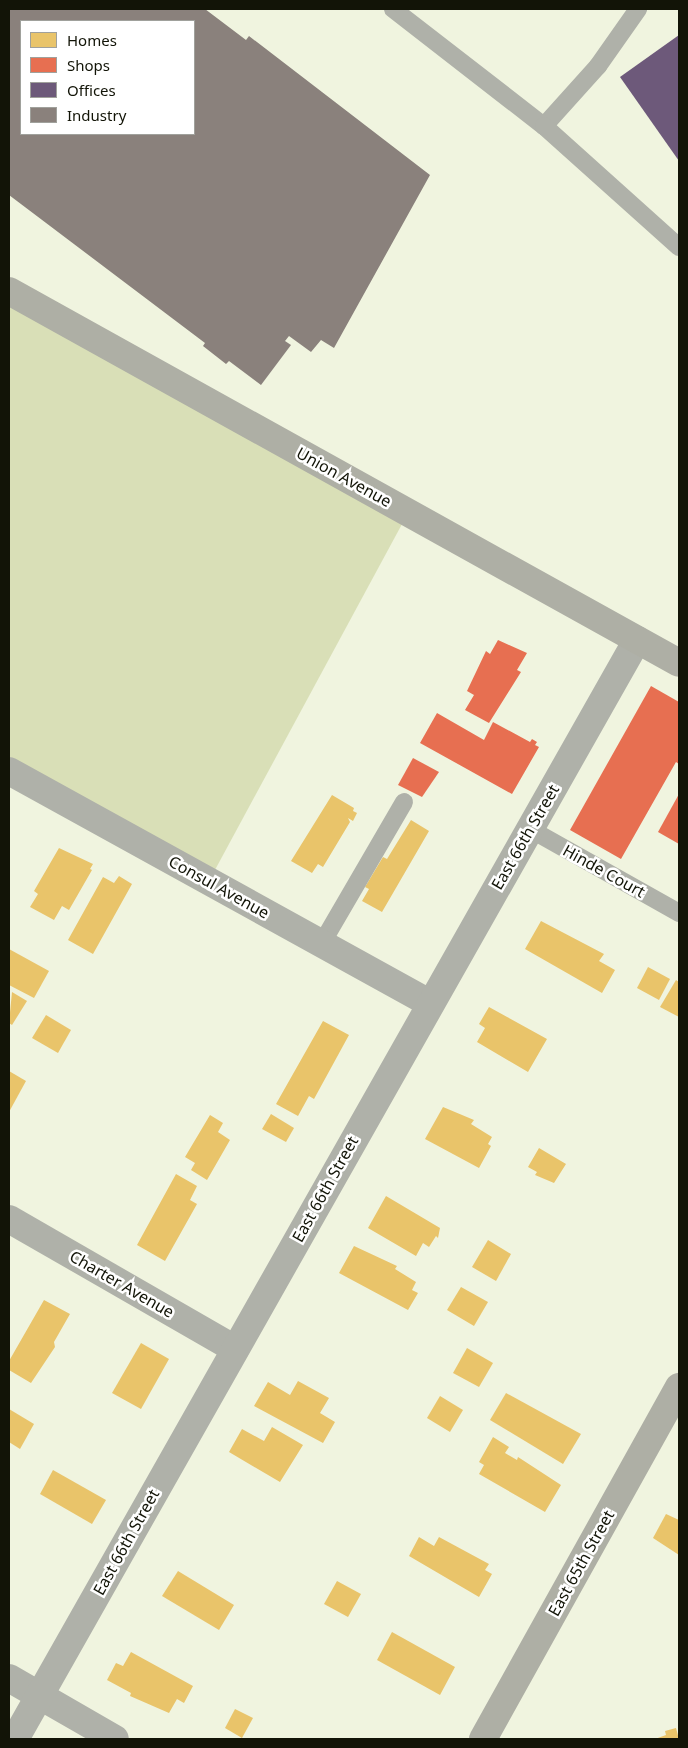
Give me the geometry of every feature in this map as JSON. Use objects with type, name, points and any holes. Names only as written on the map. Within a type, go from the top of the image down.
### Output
[{"type":"main road","name":"Union Avenue","points":[[9,291],[679,664]]},
{"type":"main road","name":"East 65th Street","points":[[483,1739],[679,1387]]},
{"type":"street","name":"East 66th Street","points":[[15,1739],[429,1003],[637,640]]},
{"type":"street","name":"Consul Avenue","points":[[13,780],[322,943],[429,1003]]},
{"type":"street","name":"Charter Avenue","points":[[9,1218],[235,1349]]},
{"type":"street","points":[[9,1678],[115,1739]]},
{"type":"lane","points":[[393,9],[544,126],[679,247]]},
{"type":"lane","points":[[544,126],[598,66],[638,9]]},
{"type":"lane","points":[[322,943],[404,802]]},
{"type":"lane","name":"Hinde Court","points":[[530,829],[679,913]]},
{"type":"green space","points":[[9,291],[408,513],[209,881],[9,768]]},
{"type":"building: Homes","points":[[332,795],[354,808],[353,811],[357,813],[353,821],[348,818],[350,822],[323,867],[318,864],[312,873],[291,861]]},
{"type":"building: Homes","points":[[411,820],[429,831],[382,912],[362,901],[369,889],[365,887],[383,857],[387,859]]},
{"type":"building: Homes","points":[[59,848],[93,864],[90,869],[92,870],[69,910],[62,906],[54,920],[30,907],[38,894],[34,891]]},
{"type":"building: Homes","points":[[119,876],[132,884],[93,954],[68,940],[103,877],[114,883]]},
{"type":"building: Homes","points":[[541,921],[604,954],[599,961],[615,970],[602,993],[525,949]]},
{"type":"building: Homes","points":[[9,949],[49,971],[34,998],[9,985]]},
{"type":"building: Homes","points":[[648,967],[670,979],[659,1000],[637,988]]},
{"type":"building: Homes","points":[[676,980],[679,982],[679,1017],[660,1007]]},
{"type":"building: Homes","points":[[12,992],[27,1001],[12,1025],[9,1023]]},
{"type":"building: Homes","points":[[489,1007],[547,1039],[528,1072],[477,1042],[485,1028],[479,1024]]},
{"type":"building: Homes","points":[[46,1015],[71,1030],[58,1053],[32,1038]]},
{"type":"building: Homes","points":[[323,1021],[349,1035],[314,1099],[309,1096],[298,1116],[276,1104]]},
{"type":"building: Homes","points":[[9,1071],[26,1081],[9,1112]]},
{"type":"building: Homes","points":[[443,1107],[474,1120],[471,1124],[492,1137],[488,1144],[491,1146],[479,1168],[425,1139]]},
{"type":"building: Homes","points":[[271,1114],[294,1128],[286,1142],[262,1129]]},
{"type":"building: Homes","points":[[210,1115],[223,1123],[218,1132],[230,1140],[207,1180],[191,1170],[195,1163],[185,1157]]},
{"type":"building: Homes","points":[[539,1148],[566,1164],[554,1183],[535,1175],[537,1172],[528,1167]]},
{"type":"building: Homes","points":[[176,1174],[197,1186],[190,1200],[197,1204],[165,1261],[137,1245]]},
{"type":"building: Homes","points":[[386,1196],[440,1228],[438,1238],[436,1236],[429,1247],[423,1243],[416,1256],[368,1228]]},
{"type":"building: Homes","points":[[488,1240],[511,1254],[496,1281],[472,1267]]},
{"type":"building: Homes","points":[[354,1246],[397,1266],[395,1269],[416,1282],[412,1290],[418,1293],[408,1310],[339,1273]]},
{"type":"building: Homes","points":[[461,1287],[488,1302],[474,1326],[447,1310]]},
{"type":"building: Homes","points":[[44,1300],[70,1314],[54,1342],[55,1347],[31,1383],[9,1370],[9,1361]]},
{"type":"building: Homes","points":[[141,1343],[169,1359],[141,1409],[112,1393]]},
{"type":"building: Homes","points":[[467,1348],[493,1363],[479,1387],[453,1373]]},
{"type":"building: Homes","points":[[298,1381],[329,1398],[320,1413],[335,1422],[323,1443],[254,1406],[268,1382],[290,1395]]},
{"type":"building: Homes","points":[[506,1393],[581,1434],[563,1464],[490,1420]]},
{"type":"building: Homes","points":[[440,1396],[463,1410],[450,1432],[427,1418]]},
{"type":"building: Homes","points":[[9,1409],[34,1424],[20,1449],[9,1442]]},
{"type":"building: Homes","points":[[272,1427],[303,1445],[280,1482],[229,1452],[242,1429],[264,1441]]},
{"type":"building: Homes","points":[[493,1437],[509,1447],[505,1453],[517,1460],[518,1457],[561,1485],[545,1512],[479,1474],[484,1465],[479,1462]]},
{"type":"building: Homes","points":[[53,1470],[106,1500],[92,1524],[40,1494]]},
{"type":"building: Homes","points":[[666,1514],[679,1520],[679,1555],[653,1538]]},
{"type":"building: Homes","points":[[419,1537],[434,1546],[439,1537],[489,1564],[485,1570],[492,1574],[479,1597],[409,1556]]},
{"type":"building: Homes","points":[[178,1571],[234,1605],[219,1630],[162,1596]]},
{"type":"building: Homes","points":[[337,1581],[361,1594],[348,1617],[324,1604]]},
{"type":"building: Homes","points":[[392,1632],[455,1667],[440,1695],[377,1660]]},
{"type":"building: Homes","points":[[131,1652],[193,1686],[184,1703],[177,1699],[169,1713],[130,1696],[131,1693],[107,1680],[116,1663],[123,1666]]},
{"type":"building: Homes","points":[[235,1709],[253,1718],[242,1738],[225,1728]]},
{"type":"building: Homes","points":[[676,1728],[679,1739],[655,1739],[666,1735],[665,1731]]},
{"type":"building: Shops","points":[[498,640],[527,653],[517,670],[521,672],[489,723],[465,710],[474,695],[467,691],[486,651],[490,654]]},
{"type":"building: Shops","points":[[651,686],[679,702],[679,764],[676,762],[621,859],[570,830]]},
{"type":"building: Shops","points":[[437,713],[484,740],[493,722],[530,742],[532,739],[537,742],[535,745],[539,747],[512,794],[420,743]]},
{"type":"building: Shops","points":[[413,758],[439,772],[422,797],[398,785]]},
{"type":"building: Shops","points":[[679,794],[679,844],[658,832]]},
{"type":"building: Offices","points":[[679,35],[679,161],[620,77]]},
{"type":"building: Industry","points":[[9,9],[205,9],[246,40],[249,36],[430,175],[334,348],[321,340],[311,352],[289,336],[285,341],[291,345],[261,385],[229,361],[226,364],[203,346],[205,343],[9,195]]}]
